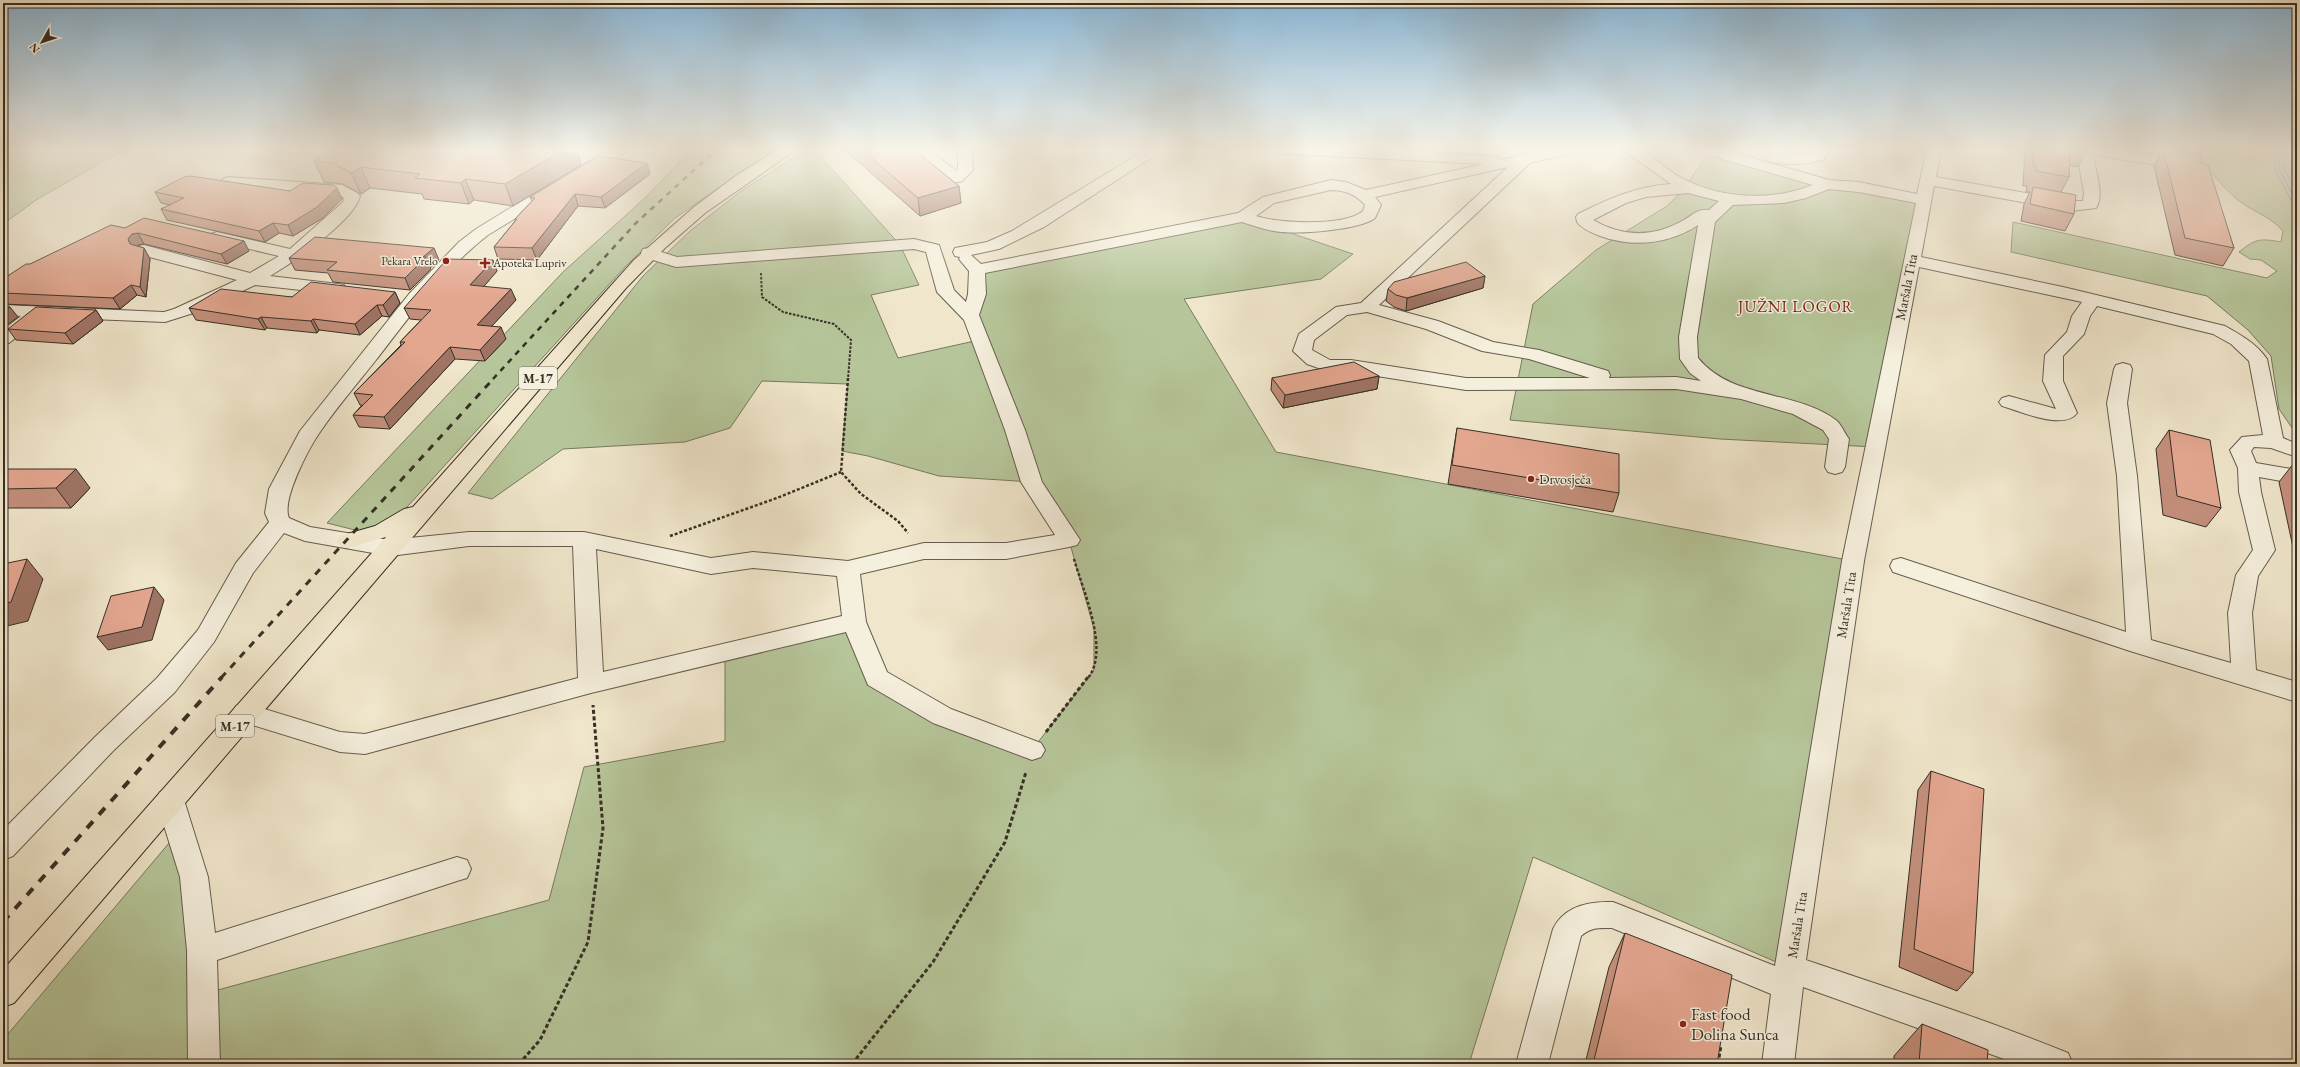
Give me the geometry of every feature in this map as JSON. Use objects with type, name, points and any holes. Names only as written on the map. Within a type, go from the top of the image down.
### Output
[{"type":"main road","name":"M-17","points":[[3,993],[620,284],[649,254],[712,199]]},
{"type":"main road","points":[[348,541],[382,530],[411,515],[456,472]]},
{"type":"street","points":[[3,310],[37,313],[165,317],[181,313],[251,279],[292,254],[350,204],[351,199]]},
{"type":"street","points":[[537,199],[482,232],[465,245],[407,297],[310,432],[280,489],[276,513],[280,523],[305,534],[390,548],[469,539],[584,539],[711,566],[754,560],[848,569],[924,551],[1006,551],[1069,540],[1032,482],[1015,430],[970,315],[946,292],[933,249]]},
{"type":"street","points":[[649,254],[676,262],[760,258],[914,244],[933,249],[961,252],[995,245],[1023,231],[1075,199]]},
{"type":"street","points":[[976,270],[1243,218],[1269,200],[1274,199]]},
{"type":"street","points":[[1243,218],[1274,227],[1293,227],[1348,222],[1366,217],[1372,212],[1373,205],[1368,199]]},
{"type":"street","points":[[1367,306],[1483,199]]},
{"type":"street","points":[[1622,199],[1584,217],[1585,222],[1609,236],[1637,241],[1674,231],[1705,218],[1728,201],[1779,199]]},
{"type":"street","points":[[1676,383],[1687,367],[1689,359],[1688,337],[1695,302],[1705,218],[1702,206],[1696,199]]},
{"type":"street","points":[[1917,199],[1923,200]]},
{"type":"street","points":[[2032,199],[2071,206],[2090,205],[2091,199]]},
{"type":"street","name":"Maršala Tita","points":[[1778,1064],[1789,977],[1853,561],[1923,200]]},
{"type":"street","points":[[203,234],[292,254]]},
{"type":"street","points":[[144,250],[251,279],[352,291]]},
{"type":"street","points":[[961,252],[976,270],[977,294],[970,315]]},
{"type":"street","points":[[1911,260],[2219,330],[2237,340],[2258,358],[2274,442]]},
{"type":"street","points":[[2009,402],[2057,416],[2067,413],[2053,382],[2054,355],[2075,334],[2081,316],[2092,300]]},
{"type":"street","points":[[1635,384],[1590,373],[1532,354],[1489,347],[1432,325],[1367,306],[1342,311],[1305,338],[1302,351],[1314,362],[1333,367],[1351,366],[1466,384],[1562,382],[1635,384],[1676,383],[1740,393]]},
{"type":"street","points":[[3,339],[37,313]]},
{"type":"street","points":[[1689,359],[1715,383],[1740,393],[1800,410],[1830,426],[1839,439],[1835,467]]},
{"type":"street","points":[[2123,370],[2117,403],[2127,476],[2139,645]]},
{"type":"street","points":[[2244,677],[2240,613],[2247,575],[2264,550],[2250,492],[2248,468],[2240,450],[2249,441],[2274,442],[2297,451]]},
{"type":"street","points":[[2248,468],[2297,476]]},
{"type":"street","points":[[3,848],[99,749],[166,685],[206,636],[244,569],[280,523]]},
{"type":"street","points":[[584,539],[591,684]]},
{"type":"street","points":[[1901,566],[2139,645],[2297,692]]},
{"type":"street","points":[[848,569],[854,622],[877,678],[942,716],[1032,750]]},
{"type":"street","points":[[246,713],[340,742],[365,744],[591,684],[854,622]]},
{"type":"street","points":[[170,800],[194,876],[202,951],[204,1064]]},
{"type":"street","points":[[202,951],[457,869]]},
{"type":"street","points":[[1532,1064],[1568,929],[1578,920],[1591,914],[1613,915],[1789,977],[1994,1040],[2057,1064]]},
{"type":"path","points":[[760,258],[762,297],[783,312],[834,324],[851,340],[840,472],[862,494],[898,521],[924,551]]},
{"type":"path","points":[[634,550],[707,522],[775,500],[840,472]]},
{"type":"path","points":[[852,1064],[933,962],[1005,842],[1032,750],[1094,670],[1097,639],[1069,540]]},
{"type":"path","points":[[519,1064],[540,1040],[588,942],[603,828],[591,684]]},
{"type":"path","points":[[1718,1064],[1721,1041]]},
{"type":"green space","points":[[3,199],[38,199],[36,200],[3,224]]},
{"type":"green space","points":[[644,199],[703,199],[675,218],[624,268],[398,517],[367,533],[327,523],[563,272]]},
{"type":"green space","points":[[731,199],[859,199],[900,245],[919,285],[871,295],[898,358],[979,340],[977,270],[1243,217],[1353,254],[1321,279],[1184,299],[1276,452],[1853,561],[1790,968],[1533,857],[1469,1064],[3,1064],[3,1040],[180,830],[203,994],[549,900],[584,767],[725,741],[725,652],[854,622],[877,678],[1032,750],[1094,670],[1094,629],[1069,540],[1032,482],[939,476],[868,456],[842,451],[848,384],[762,381],[730,428],[685,442],[563,449],[492,499],[468,493],[643,276],[690,231]]},
{"type":"green space","points":[[1674,199],[1923,200],[1875,447],[1720,439],[1510,420],[1533,304],[1596,250],[1667,206]]},
{"type":"green space","points":[[2236,199],[2290,199],[2297,211],[2297,435],[2279,409],[2271,356],[2248,330],[2207,296],[2011,252],[2013,222],[2267,278],[2277,271],[2261,260],[2250,259],[2239,252],[2249,244],[2258,241],[2268,240],[2281,242],[2283,231],[2268,219]]},
{"type":"water","points":[[2290,199],[2297,199],[2297,211]]},
{"type":"building","points":[[182,199],[326,199],[317,207],[288,225],[273,223],[259,231],[161,209]]},
{"type":"building","points":[[534,199],[571,199],[532,248],[494,247],[517,219],[515,219]]},
{"type":"building","points":[[2031,199],[2076,199],[2074,214],[2030,204]]},
{"type":"building","points":[[2175,199],[2219,199],[2234,248],[2185,238]]},
{"type":"building","points":[[144,218],[244,241],[221,254],[138,233],[132,234],[128,239],[130,244],[144,248],[140,287],[131,285],[113,298],[3,293],[3,279],[26,264],[30,264],[111,225],[125,228]]},
{"type":"building","points":[[315,237],[434,248],[423,257],[426,257],[405,278],[327,270],[337,262],[289,258]]},
{"type":"building","points":[[447,259],[493,260],[470,285],[511,289],[477,325],[501,327],[480,350],[450,347],[384,417],[353,415],[373,395],[354,393],[405,342],[400,342],[431,310],[404,308]]},
{"type":"building","points":[[1466,262],[1485,276],[1407,298],[1396,295],[1388,289],[1394,282]]},
{"type":"building","points":[[311,282],[395,292],[383,305],[377,305],[355,324],[313,319],[311,321],[261,317],[258,319],[189,308],[221,289],[292,297]]},
{"type":"building","points":[[3,306],[10,307],[3,312]]},
{"type":"building","points":[[36,307],[96,310],[65,333],[8,329]]},
{"type":"building","points":[[1354,362],[1379,376],[1285,395],[1272,378]]},
{"type":"building","points":[[1457,428],[1619,454],[1619,493],[1452,465]]},
{"type":"building","points":[[2169,430],[2210,440],[2221,508],[2177,496]]},
{"type":"building","points":[[2294,463],[2297,464],[2297,476]]},
{"type":"building","points":[[3,469],[76,469],[56,488],[3,489]]},
{"type":"building","points":[[27,559],[11,602],[3,604],[3,564]]},
{"type":"building","points":[[154,587],[142,627],[97,637],[111,596]]},
{"type":"building","points":[[1931,771],[1984,789],[1973,973],[1914,949]]},
{"type":"building","points":[[1625,933],[1732,975],[1717,1064],[1593,1064]]},
{"type":"building","points":[[1922,1024],[1988,1050],[1987,1064],[1919,1064]]},
{"type":"railway","points":[[493,379],[636,223],[662,199]]},
{"type":"railway","points":[[221,678],[494,378]]},
{"type":"railway","points":[[3,922],[222,677]]},
{"type":"place","name":"Pekara Vrelo","points":[[446,261]]},
{"type":"place","name":"Apoteka Lupriv","points":[[485,263]]},
{"type":"place","name":"Drvosječa","points":[[1531,479]]},
{"type":"place","name":"Fast food Dolina Sunca","points":[[1683,1024]]},
{"type":"district","name":"JUŽNI LOGOR","points":[[1796,306]]}]
